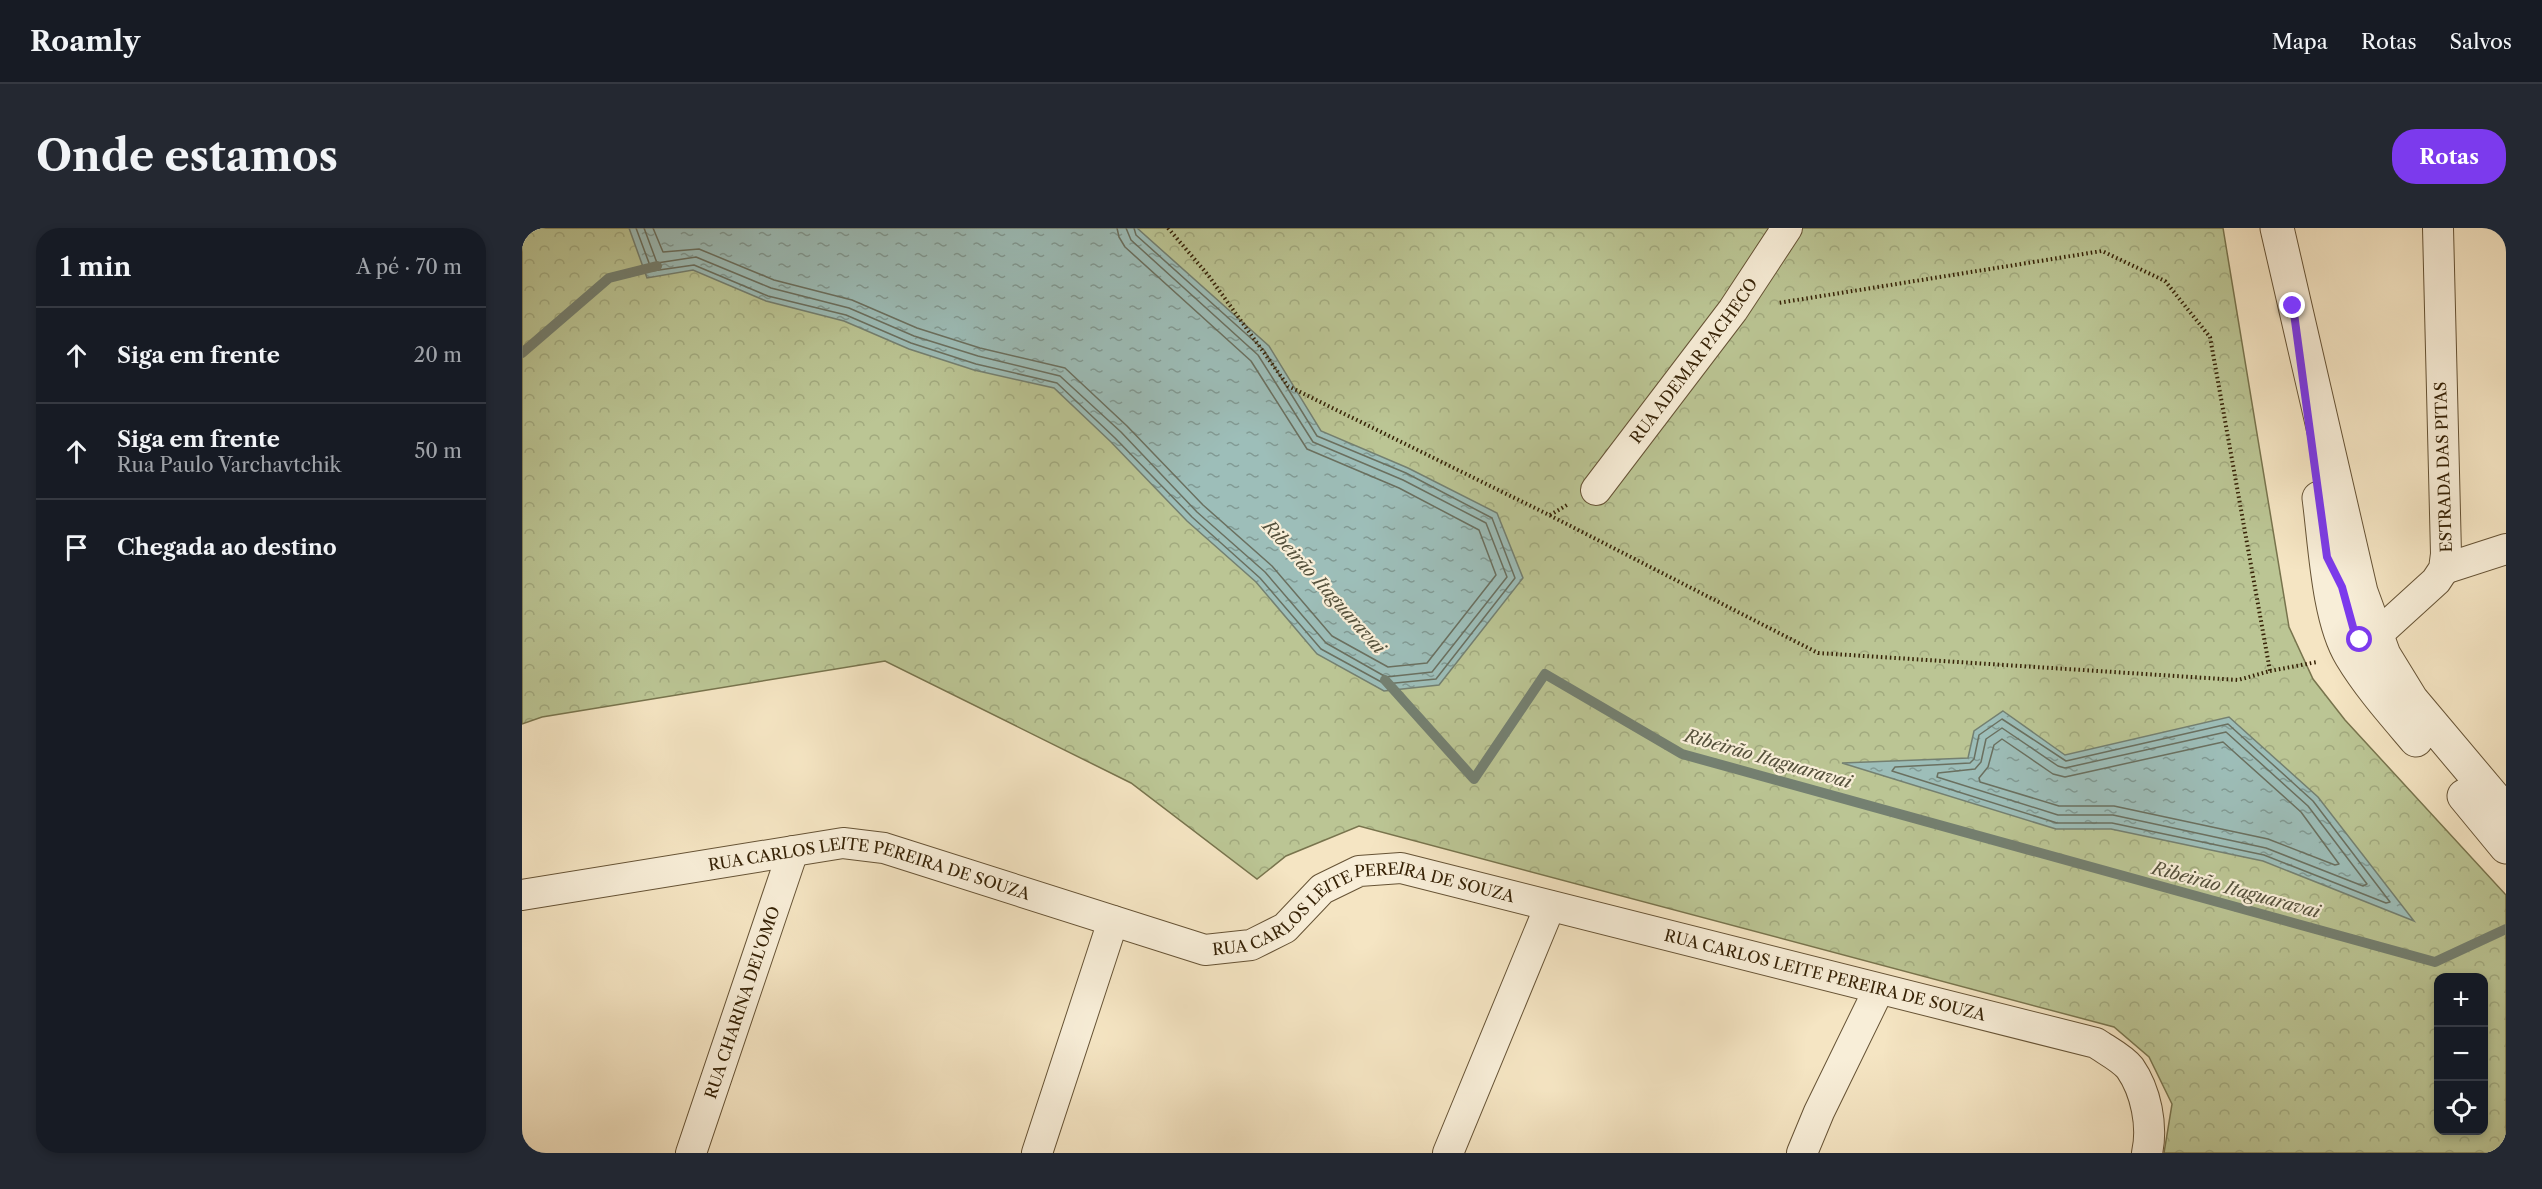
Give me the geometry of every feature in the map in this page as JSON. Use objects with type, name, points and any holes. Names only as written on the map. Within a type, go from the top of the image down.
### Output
[{"type":"street","name":"RUA ADEMAR PACHECO","points":[[1596,490],[1733,310],[1787,228]]},
{"type":"street","points":[[2277,228],[2293,306],[2361,592],[2365,652],[2400,721],[2506,847]]},
{"type":"street","name":"ESTRADA DAS PITAS","points":[[2365,652],[2444,569],[2446,554],[2438,228]]},
{"type":"street","points":[[2293,306],[2327,557],[2341,634],[2365,652],[2384,655],[2411,699],[2506,812]]},
{"type":"street","points":[[2444,569],[2506,549]]},
{"type":"street","name":"RUA CARLOS LEITE PEREIRA DE SOUZA","points":[[522,894],[843,843],[884,848],[1205,950],[1251,945],[1285,928],[1322,889],[1359,871],[1401,868],[2096,1043],[2129,1066],[2144,1097],[2151,1137],[2147,1153]]},
{"type":"street","name":"RUA CHARINA DEL'OMO","points":[[691,1153],[793,851]]},
{"type":"street","points":[[1448,1153],[1550,906]]},
{"type":"street","points":[[1037,1153],[1113,921]]},
{"type":"street","points":[[1802,1153],[1819,1112],[1879,990]]},
{"type":"path","points":[[1168,228],[1209,275],[1288,386],[1549,515],[1818,654],[2238,680],[2365,652]]},
{"type":"path","points":[[1733,310],[2102,251],[2165,281],[2210,338],[2271,671]]},
{"type":"green space","points":[[522,228],[2223,228],[2289,627],[2313,679],[2345,720],[2506,895],[2506,1153],[2164,1153],[2172,1104],[2149,1057],[2114,1027],[1359,826],[1286,856],[1257,879],[1131,783],[885,661],[542,717],[522,724]]},
{"type":"water","points":[[629,228],[1137,228],[1269,346],[1321,431],[1408,468],[1497,513],[1523,578],[1439,685],[1384,691],[1317,654],[1256,582],[1187,521],[1111,442],[1054,388],[974,370],[909,349],[844,321],[766,301],[693,270],[647,278]]},
{"type":"water","points":[[2003,711],[2065,755],[2229,717],[2318,797],[2414,921],[2263,861],[2111,829],[2056,829],[1842,763],[1968,758],[1974,731]]},
{"type":"waterway","name":"Ribeirão Itaguaravai","points":[[522,353],[609,278],[657,266]]},
{"type":"waterway","name":"Ribeirão Itaguaravai","points":[[1385,680],[1474,779],[1545,674],[1682,754],[2435,962],[2506,929]]},
{"type":"route","points":[[2293,306],[2327,557],[2342,587],[2356,638],[2360,640]]}]
